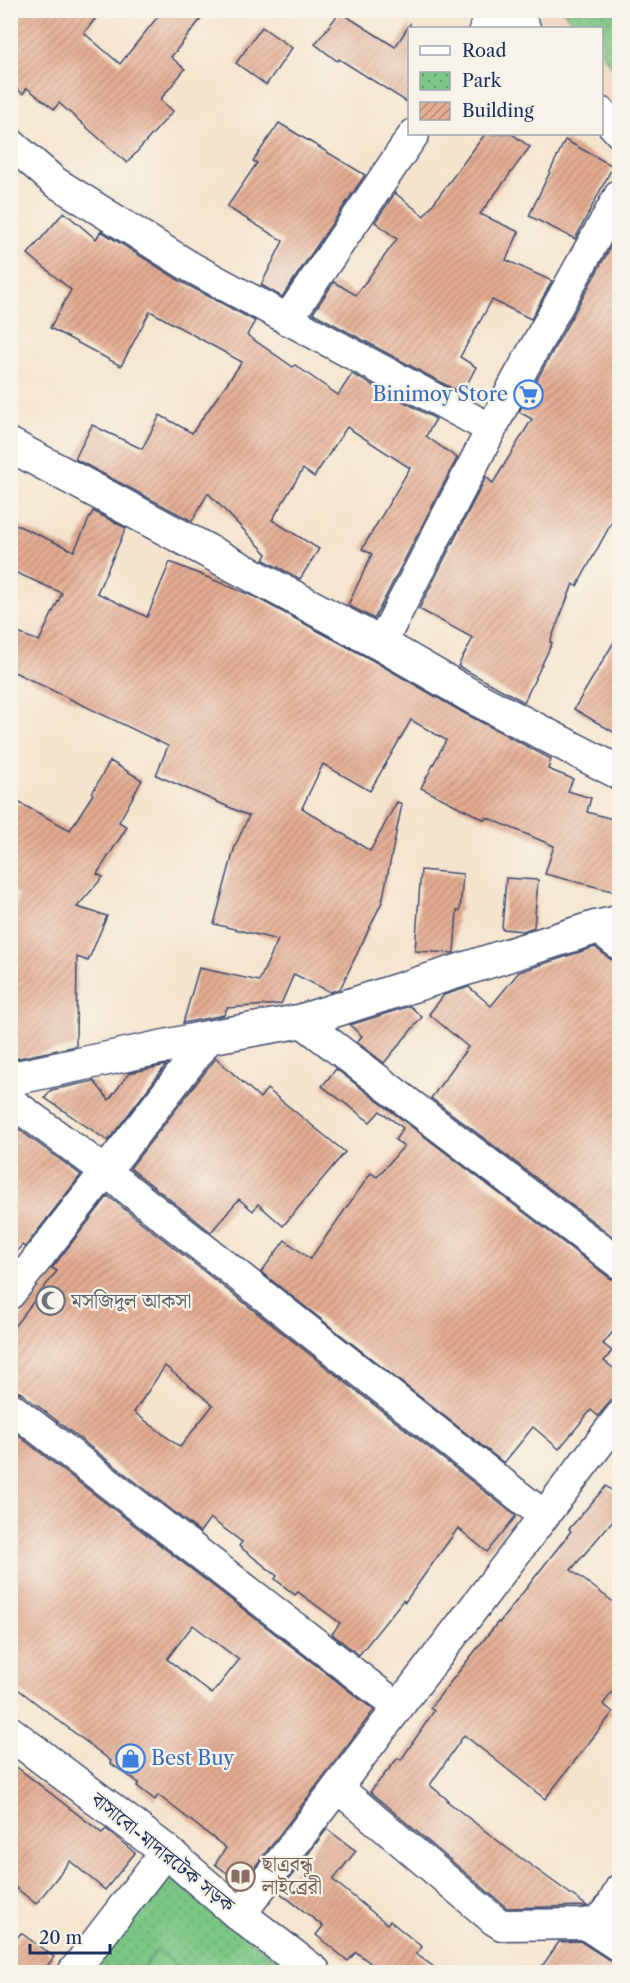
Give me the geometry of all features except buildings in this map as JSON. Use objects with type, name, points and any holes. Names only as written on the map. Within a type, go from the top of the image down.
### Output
[{"type":"street","points":[[486,27],[497,10]]},
{"type":"street","points":[[509,10],[524,27]]},
{"type":"street","points":[[603,114],[620,133]]},
{"type":"street","points":[[287,320],[413,135]]},
{"type":"street","points":[[10,143],[56,182],[189,266],[491,429]]},
{"type":"street","points":[[381,644],[491,429],[620,194]]},
{"type":"street","points":[[10,444],[381,644],[473,697],[620,773]]},
{"type":"street","points":[[10,1079],[210,1036],[301,1021],[612,931]]},
{"type":"street","points":[[301,1021],[620,1264]]},
{"type":"street","points":[[10,1294],[210,1036]]},
{"type":"street","points":[[10,1101],[105,1171],[543,1515]]},
{"type":"street","points":[[10,1407],[398,1707]]},
{"type":"street","points":[[240,1915],[620,1416]]},
{"type":"street","name":"বাসাবো-মাদারটেক সড়ক","points":[[10,1733],[166,1851],[240,1915],[314,1972]]},
{"type":"street","points":[[338,1788],[502,1925],[598,1922],[608,1912],[620,1889]]},
{"type":"street","points":[[73,1972],[166,1851]]},
{"type":"street","points":[[585,1924],[620,1947]]},
{"type":"shaded area","points":[[513,11],[619,11],[619,129],[603,110],[603,27],[528,27]]},
{"type":"green space","points":[[563,11],[619,11],[619,66],[615,70],[603,55],[603,27],[578,27]]},
{"type":"green space","points":[[167,1875],[293,1972],[92,1972]]},
{"type":"green space","points":[[157,1950],[186,1972],[140,1972]]},
{"type":"place","name":"Binimoy Store","points":[[529,394]]},
{"type":"place","name":"মসজিদুল আকসা","points":[[50,1301]]},
{"type":"place","name":"Best Buy","points":[[130,1758]]},
{"type":"place","name":"ছাত্রবন্ধু লাইব্রেরী","points":[[241,1876]]}]
